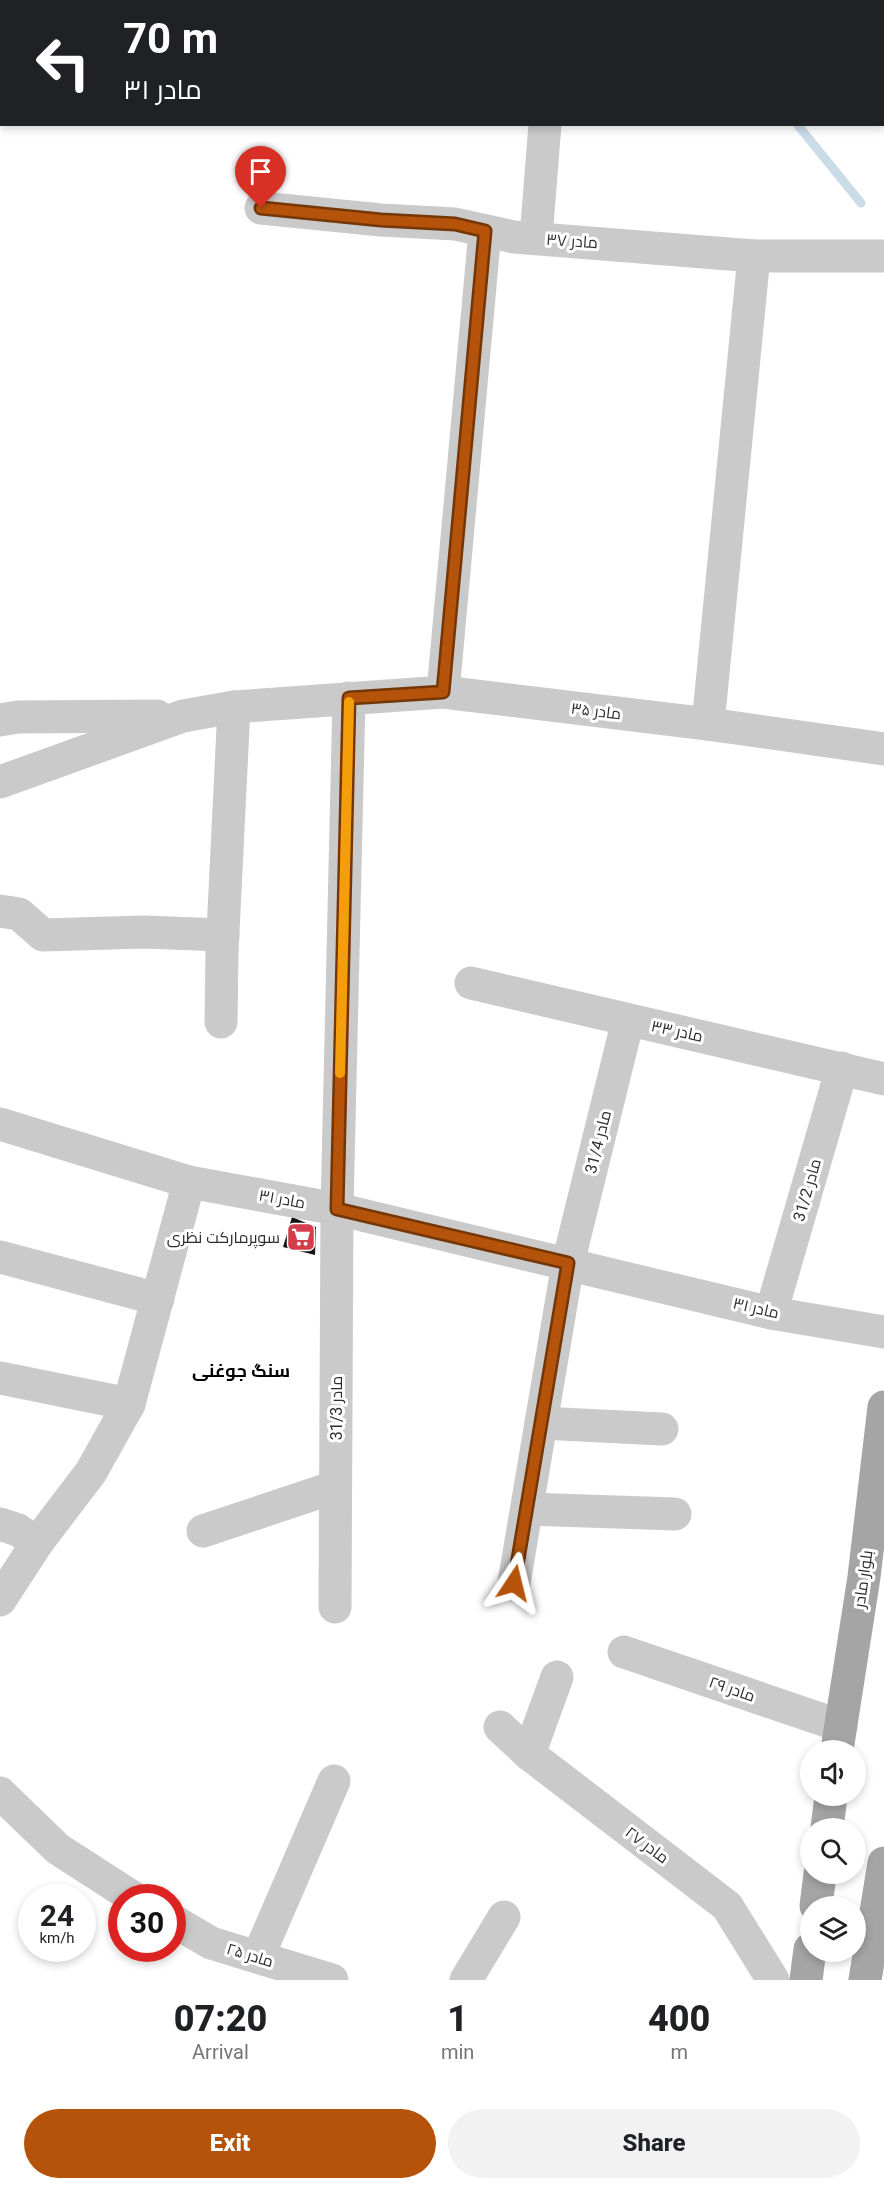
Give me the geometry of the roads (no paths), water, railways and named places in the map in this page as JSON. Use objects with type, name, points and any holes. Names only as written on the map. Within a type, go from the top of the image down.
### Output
[{"type":"main road","name":"بلوار مادر","points":[[839,1738],[864,1577],[884,1407]]},
{"type":"main road","points":[[865,1980],[884,1863]]},
{"type":"main road","points":[[806,1980],[808,1962]]},
{"type":"street","points":[[536,238],[545,126]]},
{"type":"street","name":"مادر ۳۷","points":[[261,208],[381,220],[455,224],[514,237],[754,256],[884,256]]},
{"type":"street","points":[[443,692],[485,231]]},
{"type":"street","points":[[708,724],[754,256]]},
{"type":"street","name":"مادر ۳۵","points":[[183,716],[234,707],[443,692],[708,724],[884,749]]},
{"type":"street","name":"مادر 31/3","points":[[335,1606],[337,1209],[349,698]]},
{"type":"street","points":[[221,1022],[234,707]]},
{"type":"street","points":[[0,720],[18,717],[183,716]]},
{"type":"street","points":[[0,782],[183,716]]},
{"type":"street","points":[[0,910],[19,914],[43,935],[144,932],[223,935]]},
{"type":"street","name":"مادر ۳۳","points":[[471,983],[884,1078]]},
{"type":"street","name":"مادر 31/4","points":[[514,1583],[568,1263],[628,1020]]},
{"type":"street","name":"مادر 31/2","points":[[771,1313],[842,1068]]},
{"type":"street","name":"مادر ۳۱","points":[[0,1124],[189,1182],[337,1209],[771,1313],[884,1332]]},
{"type":"street","points":[[0,1599],[37,1543],[92,1472],[129,1404],[189,1182]]},
{"type":"street","points":[[0,1257],[158,1299]]},
{"type":"street","points":[[0,1378],[129,1404]]},
{"type":"street","points":[[541,1423],[662,1429]]},
{"type":"street","points":[[203,1531],[335,1487]]},
{"type":"street","points":[[527,1509],[675,1514]]},
{"type":"street","points":[[0,1524],[18,1530],[37,1543]]},
{"type":"street","name":"مادر ۲۹","points":[[624,1652],[839,1738]]},
{"type":"street","points":[[529,1754],[557,1677]]},
{"type":"street","name":"مادر ۲۷","points":[[500,1727],[529,1754],[728,1906],[773,1980]]},
{"type":"street","points":[[258,1957],[334,1781]]},
{"type":"street","points":[[0,1793],[58,1849],[112,1884]]},
{"type":"street","points":[[466,1980],[504,1917]]},
{"type":"street","name":"مادر ۲۵","points":[[186,1928],[211,1943],[332,1980]]},
{"type":"waterway","points":[[799,126],[861,203]]},
{"type":"place","name":"سوپرمارکت نظری","points":[[301,1237]]},
{"type":"district","name":"سنگ جوغنی","points":[[241,1370]]}]
